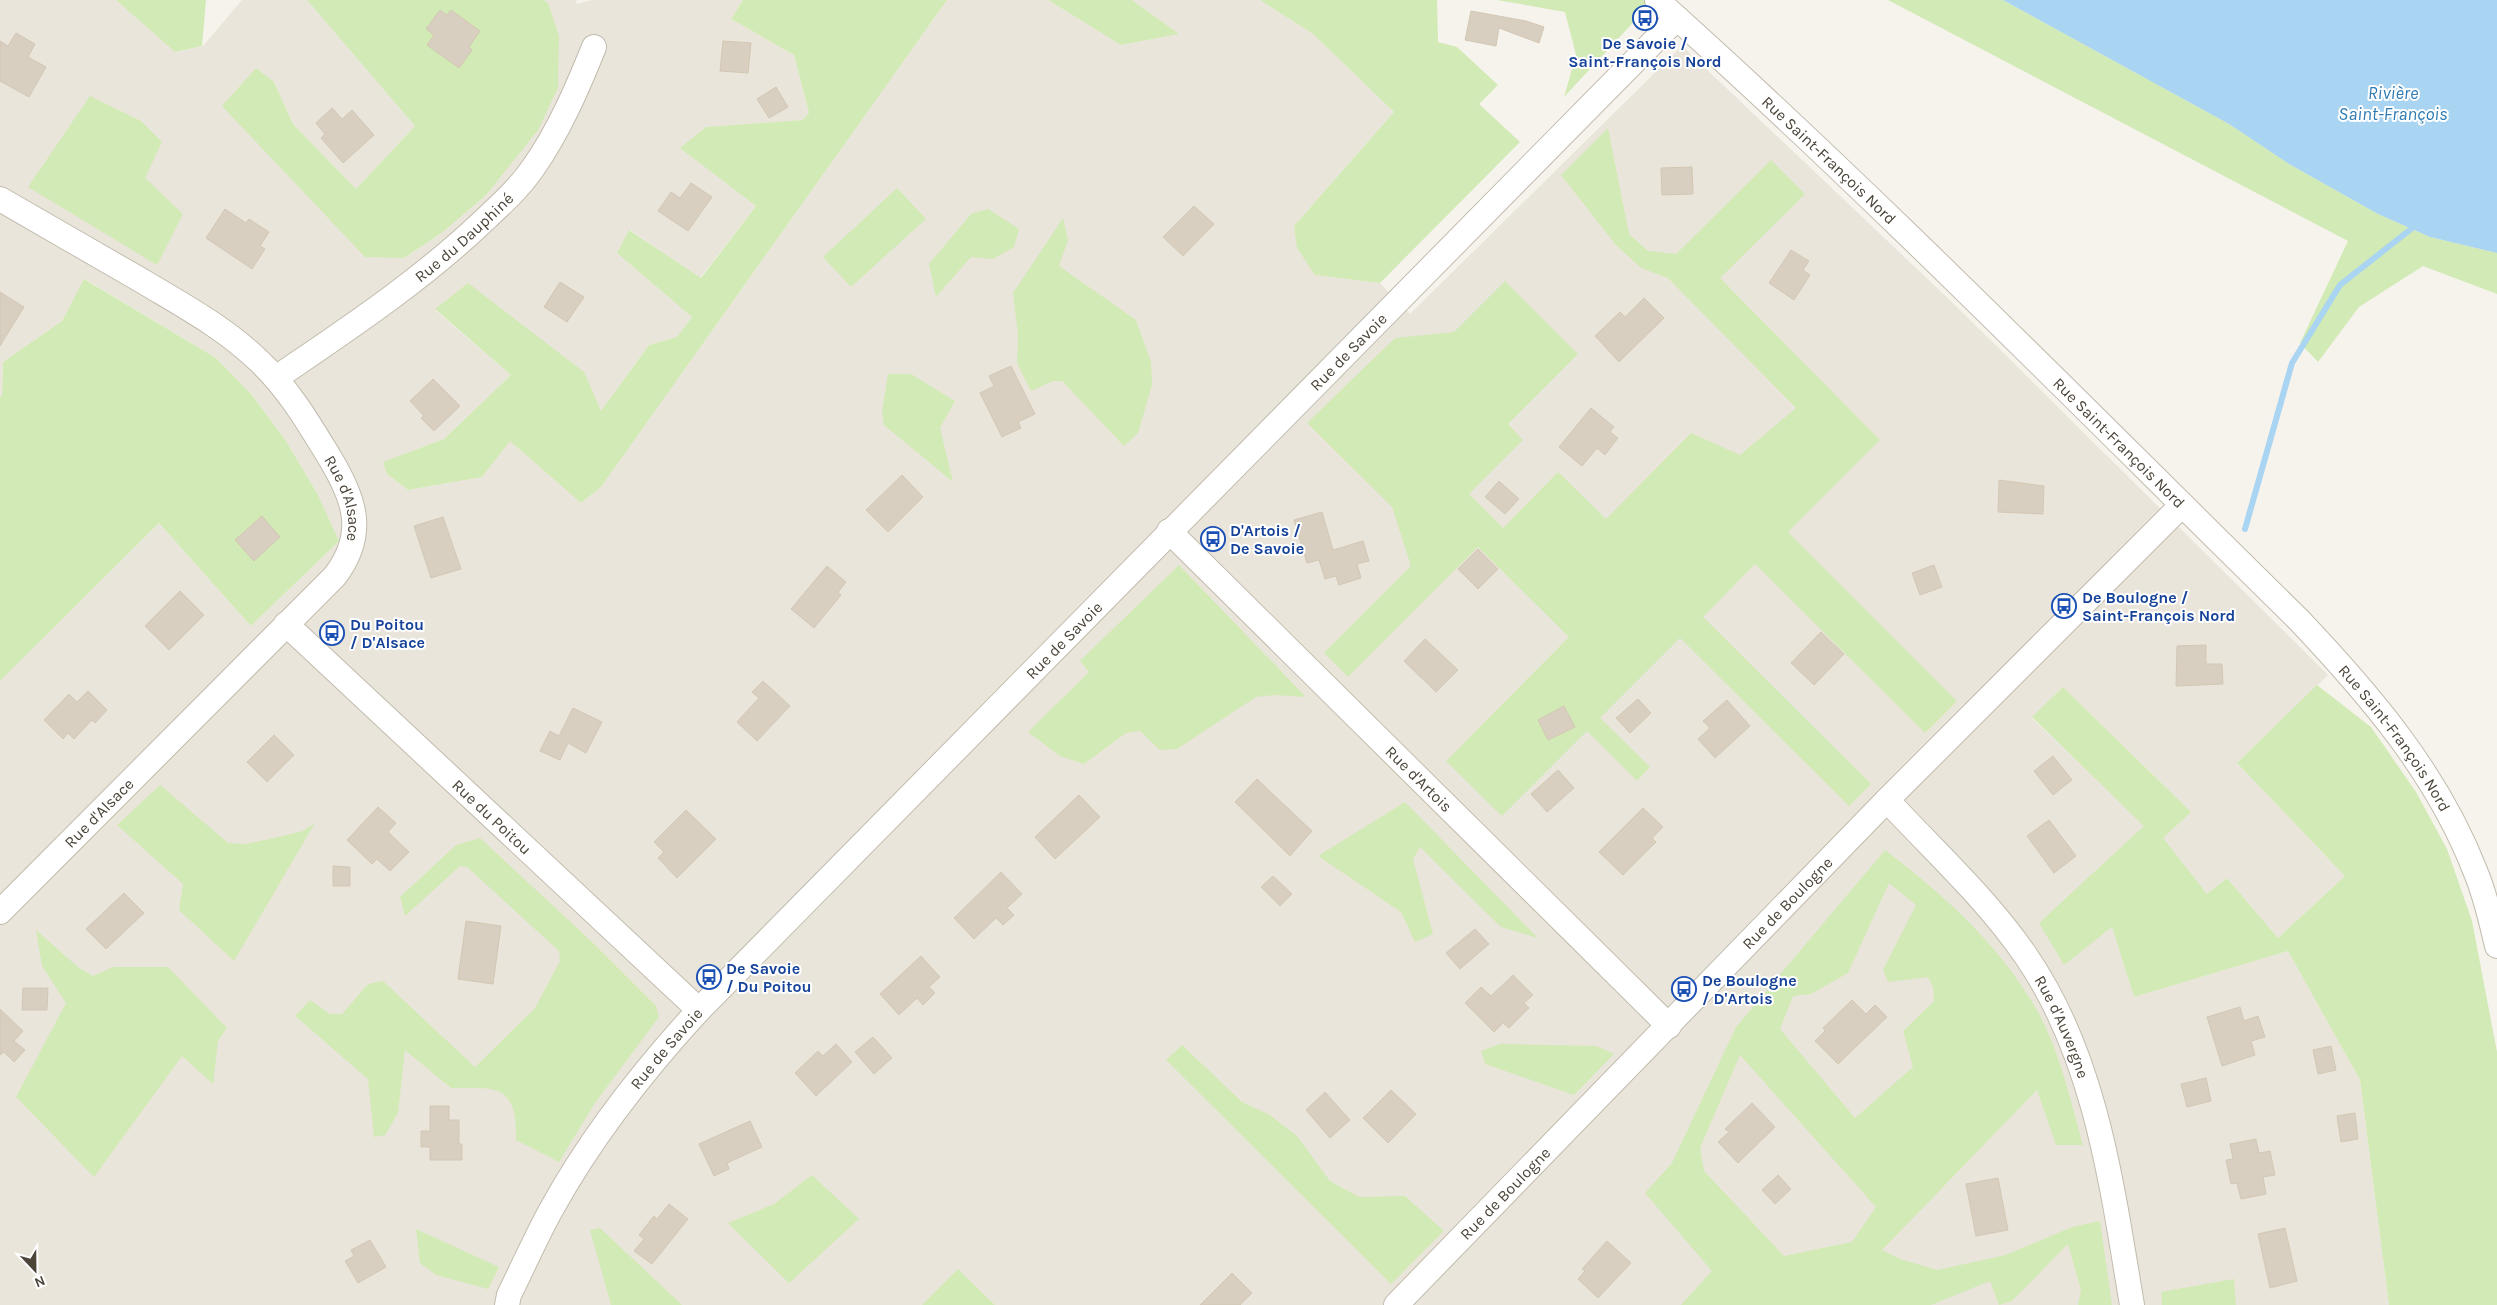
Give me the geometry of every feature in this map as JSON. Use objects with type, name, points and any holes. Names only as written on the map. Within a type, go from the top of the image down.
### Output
[{"type":"street","name":"Rue Saint-François Nord","points":[[1658,0],[1827,156],[2298,619],[2348,672],[2417,758],[2458,828],[2484,895],[2497,946]]},
{"type":"street","name":"Rue de Savoie","points":[[507,1305],[509,1295],[552,1209],[595,1140],[646,1070],[699,1010],[1677,18]]},
{"type":"street","name":"Rue du Dauphiné","points":[[276,378],[390,300],[431,268],[504,201],[532,170],[550,143],[566,114],[594,47]]},
{"type":"street","name":"Rue d'Alsace","points":[[0,198],[198,314],[234,339],[276,378],[342,476],[349,492],[354,514],[355,531],[346,561],[335,576],[0,912]]},
{"type":"street","name":"Rue de Boulogne","points":[[1396,1305],[1887,800],[2182,505]]},
{"type":"street","name":"Rue d'Artois","points":[[1170,531],[1669,1026]]},
{"type":"street","name":"Rue du Poitou","points":[[286,624],[699,1010]]},
{"type":"street","name":"Rue d'Auvergne","points":[[1887,800],[2002,923],[2030,962],[2055,1005],[2088,1092],[2102,1142],[2112,1188],[2132,1305]]},
{"type":"shaded area","points":[[0,0],[116,0],[176,52],[203,46],[242,0],[307,0],[415,126],[356,189],[293,124],[274,82],[222,106],[404,258],[443,232],[486,195],[548,3],[544,0],[576,0],[577,4],[592,0],[743,0],[731,19],[794,55],[809,113],[802,120],[706,127],[681,148],[756,206],[700,278],[630,230],[617,253],[692,317],[677,337],[649,345],[601,411],[468,283],[435,310],[511,375],[444,439],[383,462],[387,474],[408,490],[482,477],[510,440],[581,503],[601,487],[947,0],[1048,0],[1121,45],[1178,34],[1132,0],[1260,0],[1313,34],[1394,112],[1294,226],[1315,275],[1380,283],[1410,314],[1682,46],[1956,306],[2328,675],[2237,763],[2345,876],[2278,938],[2227,878],[2207,894],[2162,838],[2191,812],[2063,687],[2032,718],[2145,826],[2112,927],[2134,997],[2288,951],[2360,1080],[2389,1305],[0,1305],[0,681],[159,523],[251,626],[339,541],[318,495],[286,441],[252,395],[216,358],[85,279],[62,321],[3,362],[2,396],[0,397]]},
{"type":"green space","points":[[116,0],[206,0],[202,46],[175,52]]},
{"type":"green space","points":[[307,0],[544,0],[548,3],[559,36],[558,88],[538,130],[486,195],[443,232],[404,258],[365,257],[222,106],[256,68],[274,82],[293,124],[356,189],[415,126]]},
{"type":"green space","points":[[743,0],[947,0],[601,487],[581,503],[510,441],[482,477],[408,490],[387,474],[383,462],[444,439],[511,375],[435,309],[468,283],[584,372],[601,411],[649,345],[677,337],[692,317],[617,253],[629,230],[701,278],[756,206],[680,148],[706,127],[802,120],[809,113],[794,55],[731,19]]},
{"type":"green space","points":[[1048,0],[1132,0],[1179,34],[1121,45]]},
{"type":"green space","points":[[1260,0],[1437,0],[1438,42],[1457,47],[1498,85],[1479,104],[1520,142],[1380,283],[1315,275],[1297,248],[1294,226],[1394,112],[1313,34]]},
{"type":"green space","points":[[1497,0],[1654,0],[1564,97],[1576,55],[1565,12]]},
{"type":"green space","points":[[1888,0],[2003,0],[2229,124],[2289,164],[2378,214],[2430,237],[2497,253],[2497,294],[2423,266],[2359,307],[2318,362],[2300,343],[2348,241]]},
{"type":"green space","points":[[90,96],[141,121],[162,142],[145,178],[183,214],[157,265],[28,187]]},
{"type":"green space","points":[[1608,128],[1629,234],[1648,251],[1676,254],[1771,160],[1805,194],[1720,278],[1880,440],[1788,532],[1957,701],[1925,733],[1755,564],[1703,617],[1871,784],[1849,806],[1680,638],[1600,718],[1650,767],[1637,781],[1587,731],[1502,816],[1446,761],[1569,637],[1478,547],[1348,677],[1324,653],[1411,566],[1392,507],[1307,423],[1395,338],[1454,332],[1505,281],[1578,354],[1508,424],[1523,440],[1469,494],[1503,528],[1558,472],[1606,519],[1691,433],[1740,455],[1796,408],[1668,278],[1641,268],[1616,245],[1561,175]]},
{"type":"green space","points":[[897,188],[926,219],[851,287],[823,257]]},
{"type":"green space","points":[[988,209],[1019,229],[1014,247],[993,259],[971,257],[936,297],[929,264],[971,214]]},
{"type":"green space","points":[[1063,218],[1068,240],[1059,266],[1136,320],[1151,362],[1152,385],[1138,433],[1124,446],[1062,381],[1053,381],[1031,391],[1017,363],[1018,335],[1013,293]]},
{"type":"green space","points":[[84,279],[216,358],[252,395],[286,441],[318,495],[339,541],[251,626],[159,523],[0,681],[0,397],[2,396],[3,362],[62,321]]},
{"type":"green space","points":[[888,374],[911,374],[955,401],[940,428],[953,482],[884,425],[882,412]]},
{"type":"green space","points":[[1179,565],[1306,697],[1274,695],[1256,697],[1177,749],[1160,750],[1140,731],[1126,733],[1084,764],[1060,756],[1028,732],[1089,672],[1080,661]]},
{"type":"green space","points":[[2317,685],[2371,727],[2416,792],[2447,849],[2472,921],[2497,1052],[2497,1305],[2389,1305],[2360,1080],[2288,951],[2134,997],[2112,927],[2064,965],[2039,923],[2144,826],[2032,717],[2063,687],[2191,812],[2163,838],[2207,894],[2227,878],[2278,938],[2345,876],[2237,763]]},
{"type":"green space","points":[[160,785],[228,843],[245,844],[274,838],[303,831],[315,823],[234,961],[179,910],[183,884],[117,825]]},
{"type":"green space","points":[[1405,802],[1538,938],[1501,927],[1420,847],[1413,859],[1433,934],[1415,942],[1401,912],[1318,856]]},
{"type":"green space","points":[[480,838],[590,940],[656,1006],[659,1017],[595,1103],[559,1162],[516,1140],[513,1109],[508,1099],[502,1093],[481,1088],[451,1088],[405,1050],[398,1113],[385,1135],[374,1137],[368,1079],[295,1016],[310,1000],[330,1014],[342,1014],[368,984],[383,981],[475,1067],[535,1008],[560,961],[559,951],[467,867],[460,866],[405,916],[400,897],[456,845]]},
{"type":"green space","points":[[1885,850],[1929,885],[1970,923],[2007,965],[2023,988],[2038,1012],[2053,1044],[2083,1145],[2056,1145],[2037,1090],[1882,1250],[1900,1259],[1937,1270],[2006,1255],[2072,1227],[2100,1221],[2112,1305],[2078,1305],[2081,1290],[2068,1244],[2012,1301],[1999,1305],[1990,1281],[1931,1305],[1681,1305],[1712,1271],[1645,1193],[1672,1163],[1736,1027]],"holes":[[[1889,883],[1916,905],[1883,970],[1888,982],[1928,977],[1933,987],[1934,1001],[1903,1031],[1913,1067],[1855,1118],[1780,1029],[1793,996],[1811,994],[1848,973]],[[1740,1055],[1876,1207],[1852,1242],[1784,1256],[1704,1171],[1700,1148]]]},
{"type":"green space","points":[[36,930],[79,968],[93,976],[113,967],[168,967],[227,1028],[218,1041],[213,1084],[182,1056],[94,1177],[16,1097],[66,1003],[42,966]]},
{"type":"green space","points":[[1500,1044],[1596,1046],[1614,1054],[1574,1095],[1485,1064],[1481,1051]]},
{"type":"green space","points":[[1182,1045],[1242,1102],[1270,1115],[1297,1136],[1330,1181],[1359,1197],[1405,1196],[1444,1231],[1391,1284],[1166,1060]]},
{"type":"green space","points":[[812,1175],[859,1219],[789,1283],[728,1223],[774,1204]]},
{"type":"green space","points":[[600,1228],[682,1305],[611,1305],[590,1230]]},
{"type":"green space","points":[[416,1229],[499,1267],[488,1289],[436,1275],[420,1263]]},
{"type":"green space","points":[[958,1269],[995,1305],[922,1305]]},
{"type":"green space","points":[[2234,1279],[2236,1305],[2162,1305],[2161,1292]]},
{"type":"water","name":"Rivière Saint-François","points":[[2003,0],[2497,0],[2497,253],[2430,237],[2378,214],[2289,164],[2229,124]]},
{"type":"building","points":[[440,10],[447,15],[451,10],[480,31],[469,47],[472,50],[459,68],[427,45],[434,35],[426,29]]},
{"type":"building","points":[[1471,11],[1526,21],[1544,27],[1539,43],[1499,28],[1496,46],[1465,40]]},
{"type":"building","points":[[16,33],[35,44],[28,57],[46,67],[29,97],[0,81],[0,41],[8,46]]},
{"type":"building","points":[[723,41],[751,43],[748,73],[720,71]]},
{"type":"building","points":[[776,87],[788,107],[769,118],[757,99]]},
{"type":"building","points":[[332,108],[342,119],[352,110],[374,135],[343,163],[321,138],[325,134],[316,123]]},
{"type":"building","points":[[1692,167],[1693,194],[1662,195],[1661,168]]},
{"type":"building","points":[[691,183],[712,197],[688,231],[658,211],[671,192],[680,198]]},
{"type":"building","points":[[1194,206],[1214,224],[1183,256],[1163,237]]},
{"type":"building","points":[[225,209],[246,223],[249,219],[269,232],[260,246],[265,249],[252,269],[206,238]]},
{"type":"building","points":[[1791,250],[1809,261],[1803,270],[1810,275],[1794,300],[1769,283]]},
{"type":"building","points":[[560,282],[584,297],[567,322],[544,307]]},
{"type":"building","points":[[0,292],[24,307],[0,346]]},
{"type":"building","points":[[1644,298],[1664,318],[1619,362],[1595,336],[1620,312],[1625,317]]},
{"type":"building","points":[[1011,366],[1035,414],[1018,422],[1021,428],[1002,437],[980,393],[994,386],[989,376]]},
{"type":"building","points":[[433,379],[460,406],[434,431],[421,418],[424,416],[410,401]]},
{"type":"building","points":[[1591,408],[1614,427],[1610,432],[1618,438],[1605,455],[1597,448],[1582,466],[1559,447]]},
{"type":"building","points":[[902,475],[923,497],[888,532],[866,510]]},
{"type":"building","points":[[1999,480],[2044,486],[2043,514],[1998,512]]},
{"type":"building","points":[[1499,481],[1519,499],[1505,514],[1485,497]]},
{"type":"building","points":[[1322,512],[1333,550],[1363,541],[1369,561],[1357,564],[1361,578],[1339,585],[1336,576],[1325,579],[1319,560],[1307,563],[1294,520]]},
{"type":"building","points":[[262,516],[280,537],[254,561],[235,540]]},
{"type":"building","points":[[443,517],[461,569],[431,578],[414,526]]},
{"type":"building","points":[[1478,549],[1498,569],[1478,589],[1458,569]]},
{"type":"building","points":[[1934,565],[1942,587],[1920,595],[1912,573]]},
{"type":"building","points":[[827,566],[846,582],[838,592],[841,595],[814,628],[791,609]]},
{"type":"building","points":[[180,591],[204,615],[169,650],[145,626]]},
{"type":"building","points":[[1821,632],[1844,654],[1814,685],[1791,663]]},
{"type":"building","points":[[1425,639],[1458,670],[1436,692],[1404,661]]},
{"type":"building","points":[[2206,645],[2206,664],[2222,664],[2223,684],[2176,686],[2177,646]]},
{"type":"building","points":[[763,681],[790,706],[757,741],[737,722],[759,698],[752,692]]},
{"type":"building","points":[[88,691],[107,710],[95,723],[92,720],[74,739],[68,733],[63,739],[44,720],[69,694],[77,702]]},
{"type":"building","points":[[1638,699],[1651,713],[1630,733],[1616,718]]},
{"type":"building","points":[[1727,700],[1750,726],[1715,758],[1698,739],[1710,728],[1703,721]]},
{"type":"building","points":[[1564,706],[1575,727],[1548,740],[1538,720]]},
{"type":"building","points":[[573,708],[602,722],[586,753],[568,743],[560,760],[540,751],[550,731],[559,736]]},
{"type":"building","points":[[274,735],[294,755],[267,782],[247,762]]},
{"type":"building","points":[[2053,756],[2072,780],[2053,795],[2034,771]]},
{"type":"building","points":[[1558,770],[1574,788],[1547,812],[1531,794]]},
{"type":"building","points":[[1257,779],[1312,831],[1290,856],[1235,802]]},
{"type":"building","points":[[1079,795],[1100,817],[1055,859],[1035,837]]},
{"type":"building","points":[[378,807],[396,823],[388,832],[409,852],[390,871],[377,859],[372,864],[347,840]]},
{"type":"building","points":[[1643,808],[1663,827],[1652,838],[1656,842],[1623,875],[1599,852]]},
{"type":"building","points":[[686,810],[716,839],[677,878],[658,858],[664,852],[654,842]]},
{"type":"building","points":[[2049,820],[2076,856],[2054,873],[2027,836]]},
{"type":"building","points":[[333,866],[350,867],[350,886],[333,886]]},
{"type":"building","points":[[1001,872],[1022,894],[1007,908],[1014,915],[1003,925],[996,918],[974,939],[954,918]]},
{"type":"building","points":[[1273,876],[1292,894],[1280,906],[1261,887]]},
{"type":"building","points":[[124,893],[144,913],[106,949],[86,929]]},
{"type":"building","points":[[466,921],[501,926],[493,984],[458,979]]},
{"type":"building","points":[[1475,929],[1489,944],[1460,969],[1446,953]]},
{"type":"building","points":[[921,956],[940,977],[929,987],[935,993],[923,1005],[917,998],[899,1015],[880,994]]},
{"type":"building","points":[[1513,975],[1533,995],[1524,1003],[1529,1008],[1509,1028],[1503,1023],[1494,1032],[1465,1003],[1481,987],[1491,996]]},
{"type":"building","points":[[23,988],[48,988],[47,1010],[22,1010]]},
{"type":"building","points":[[1852,1000],[1866,1014],[1875,1005],[1887,1017],[1838,1064],[1815,1041],[1825,1031],[1823,1028]]},
{"type":"building","points":[[2240,1007],[2244,1021],[2258,1016],[2265,1037],[2251,1041],[2255,1055],[2222,1066],[2207,1017]]},
{"type":"building","points":[[0,1009],[23,1031],[14,1041],[25,1050],[14,1062],[4,1052],[0,1055]]},
{"type":"building","points":[[873,1037],[892,1058],[874,1074],[855,1052]]},
{"type":"building","points":[[836,1044],[852,1062],[816,1096],[795,1073],[818,1051],[823,1056]]},
{"type":"building","points":[[2331,1046],[2336,1070],[2318,1074],[2313,1050]]},
{"type":"building","points":[[2206,1078],[2211,1101],[2187,1107],[2181,1084]]},
{"type":"building","points":[[1391,1090],[1416,1114],[1388,1143],[1363,1118]]},
{"type":"building","points":[[1325,1092],[1350,1120],[1330,1138],[1306,1110]]},
{"type":"building","points":[[1752,1103],[1775,1127],[1738,1163],[1718,1142],[1729,1132],[1725,1129]]},
{"type":"building","points":[[430,1106],[449,1106],[449,1120],[459,1120],[459,1144],[462,1144],[462,1160],[430,1160],[430,1147],[421,1147],[421,1131],[430,1131]]},
{"type":"building","points":[[2355,1113],[2358,1139],[2341,1142],[2337,1116]]},
{"type":"building","points":[[750,1121],[762,1147],[727,1163],[729,1169],[714,1176],[699,1144]]},
{"type":"building","points":[[2256,1139],[2259,1153],[2270,1151],[2275,1175],[2263,1177],[2266,1194],[2241,1199],[2237,1183],[2231,1184],[2226,1160],[2233,1159],[2230,1144]]},
{"type":"building","points":[[1778,1175],[1791,1189],[1775,1204],[1762,1190]]},
{"type":"building","points":[[1998,1178],[2008,1230],[1976,1236],[1966,1184]]},
{"type":"building","points":[[669,1204],[688,1219],[652,1264],[634,1251],[644,1239],[639,1235],[654,1216],[657,1219]]},
{"type":"building","points":[[2285,1228],[2297,1281],[2270,1288],[2258,1234]]},
{"type":"building","points":[[370,1240],[386,1267],[358,1283],[345,1261],[354,1256],[351,1250]]},
{"type":"building","points":[[1607,1241],[1631,1263],[1598,1298],[1578,1279],[1585,1271],[1582,1269]]},
{"type":"building","points":[[1232,1273],[1252,1293],[1240,1305],[1200,1305]]},
{"type":"waterway","points":[[2245,529],[2292,363],[2340,285],[2411,229]]},
{"type":"place","name":"De Savoie / Saint-François Nord","points":[[1645,18]]},
{"type":"place","name":"D'Artois / De Savoie","points":[[1213,539]]},
{"type":"place","name":"De Boulogne / Saint-François Nord","points":[[2064,606]]},
{"type":"place","name":"Du Poitou / D'Alsace","points":[[332,633]]},
{"type":"place","name":"De Savoie / Du Poitou","points":[[709,977]]},
{"type":"place","name":"De Boulogne / D'Artois","points":[[1684,989]]}]
